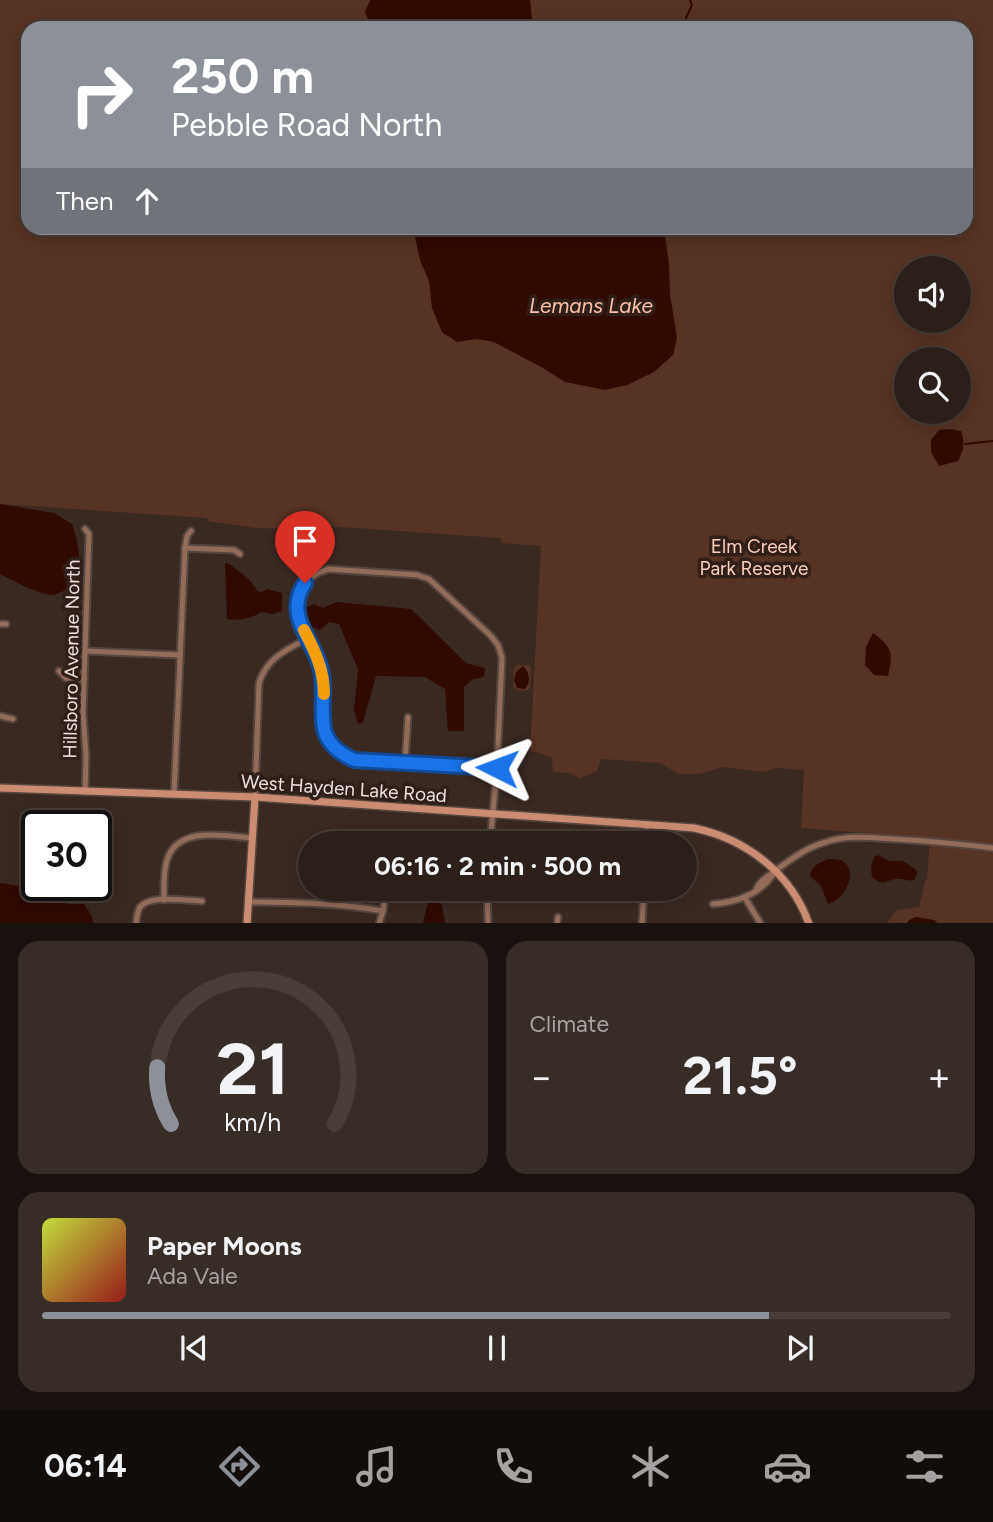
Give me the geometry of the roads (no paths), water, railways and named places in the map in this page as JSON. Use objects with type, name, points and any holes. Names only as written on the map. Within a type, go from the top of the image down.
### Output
[{"type":"main road","name":"West Hayden Lake Road","points":[[0,788],[254,797],[686,827],[717,834],[747,849],[776,871],[797,896],[809,923]]},
{"type":"main road","points":[[247,923],[254,797]]},
{"type":"street","name":"Hillsboro Avenue North","points":[[85,529],[89,534],[83,723],[85,792]]},
{"type":"street","points":[[174,794],[185,548],[187,536],[191,531]]},
{"type":"street","points":[[185,548],[234,550],[240,554]]},
{"type":"street","points":[[491,831],[497,768],[502,658],[491,635],[429,579],[417,575],[328,569],[305,583],[299,593],[299,620],[317,654],[321,669],[324,686],[323,722],[332,746],[342,755],[354,760],[497,768]]},
{"type":"street","points":[[254,797],[262,675],[270,661],[278,654],[308,638]]},
{"type":"street","points":[[85,651],[180,655]]},
{"type":"street","points":[[59,671],[66,678],[84,678]]},
{"type":"street","points":[[0,716],[13,719]]},
{"type":"street","points":[[405,762],[408,717]]},
{"type":"street","points":[[647,824],[647,831]]},
{"type":"street","points":[[164,900],[166,863],[180,842],[204,835],[252,838]]},
{"type":"street","points":[[713,904],[730,903],[745,898],[757,890],[765,878],[809,848],[846,837],[993,848]]},
{"type":"street","points":[[745,898],[761,923]]},
{"type":"street","points":[[136,923],[138,911],[149,900],[202,901]]},
{"type":"street","points":[[379,923],[384,901]]},
{"type":"street","points":[[487,901],[488,923]]},
{"type":"street","points":[[642,923],[643,901]]},
{"type":"street","points":[[248,902],[300,902],[383,911]]},
{"type":"water","points":[[370,0],[530,0],[532,21],[369,21],[365,12]]},
{"type":"water","name":"Lemans Lake","points":[[415,235],[665,235],[677,338],[673,355],[654,372],[627,385],[605,390],[565,382],[494,342],[477,339],[457,342],[442,332],[432,308],[429,281],[420,260]]},
{"type":"water","points":[[939,430],[961,431],[963,449],[958,461],[939,466],[931,452],[931,440]]},
{"type":"water","points":[[0,504],[54,513],[72,524],[79,562],[78,572],[70,587],[51,595],[0,574]]},
{"type":"water","points":[[225,563],[252,583],[257,591],[268,589],[282,593],[282,611],[273,614],[261,612],[240,620],[227,619]]},
{"type":"water","points":[[336,602],[411,609],[466,663],[485,668],[484,677],[473,679],[464,687],[464,731],[448,731],[445,689],[425,677],[376,676],[363,722],[358,724],[354,710],[358,669],[339,624],[329,622],[320,630],[312,627],[308,616],[307,607],[314,604],[323,608]]},
{"type":"water","points":[[873,633],[890,652],[888,676],[874,675],[865,665],[866,647]]},
{"type":"water","points":[[523,666],[529,678],[525,689],[517,688],[514,680],[516,672]]},
{"type":"water","points":[[878,855],[889,861],[903,861],[916,870],[914,880],[876,880],[872,877],[871,867],[874,857]]},
{"type":"water","points":[[829,859],[840,860],[846,864],[850,877],[845,891],[828,904],[821,886],[810,876],[814,867]]},
{"type":"water","points":[[0,883],[21,886],[21,901],[84,904],[93,923],[0,923]]},
{"type":"water","points":[[438,901],[442,905],[445,923],[423,923],[428,902]]},
{"type":"waterway","points":[[685,21],[692,5],[690,0]]},
{"type":"waterway","points":[[965,444],[993,441]]},
{"type":"waterway","points":[[913,923],[927,923]]},
{"type":"park label","name":"Elm Creek Park Reserve","points":[[754,557]]}]
